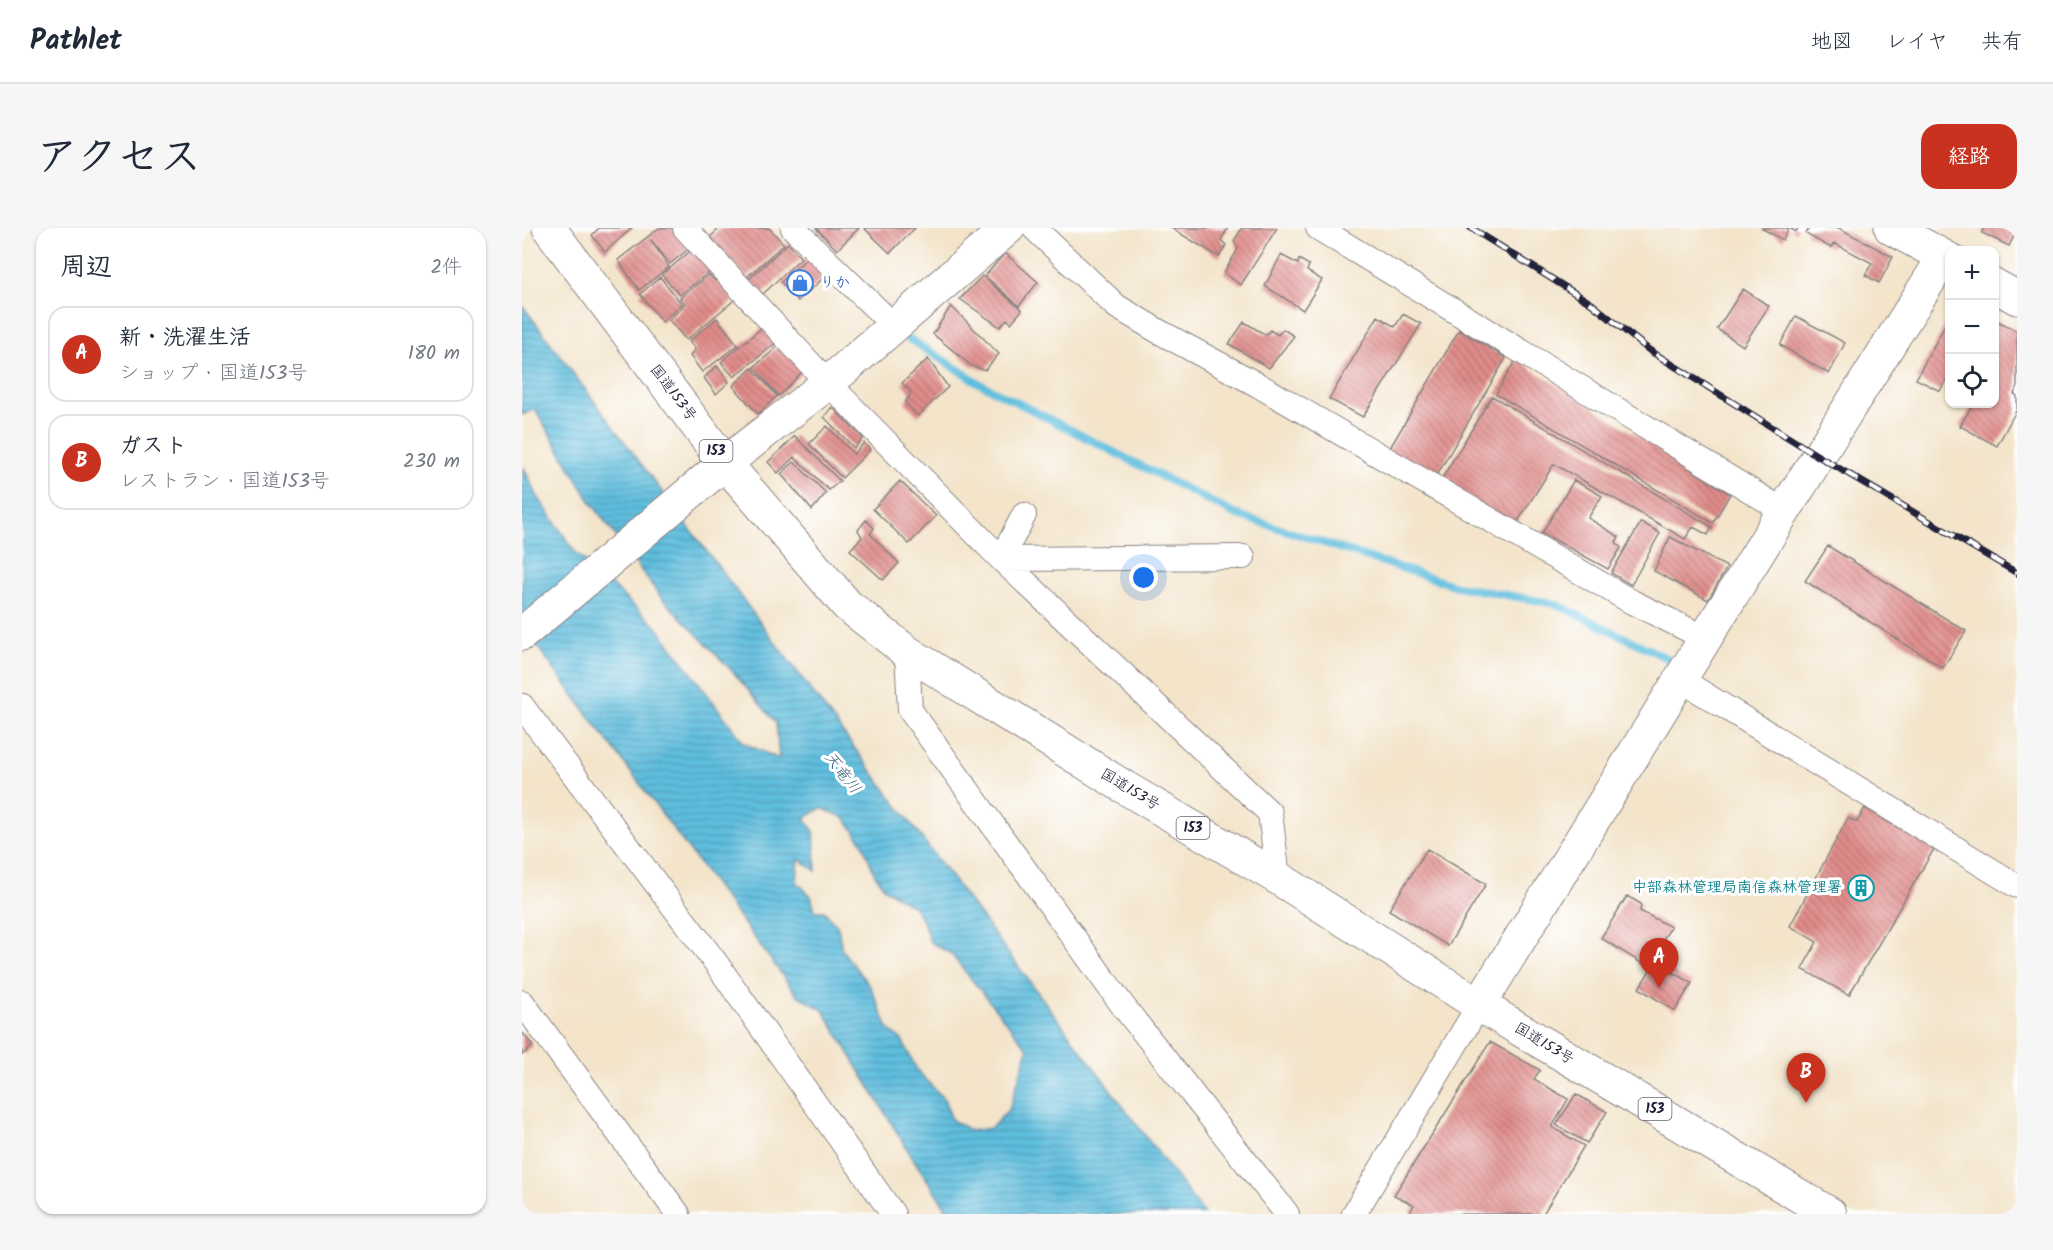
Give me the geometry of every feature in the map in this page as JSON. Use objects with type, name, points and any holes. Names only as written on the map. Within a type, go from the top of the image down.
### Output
[{"type":"main road","name":"国道153号","points":[[549,228],[725,463],[847,605],[907,652],[1129,790],[1278,878],[1479,1005],[1830,1214]]},
{"type":"main road","points":[[522,634],[725,463],[828,383],[1008,228]]},
{"type":"main road","points":[[1891,228],[1945,258]]},
{"type":"main road","points":[[1479,1005],[1784,511],[1945,262]]},
{"type":"main road","points":[[1999,287],[2017,298]]},
{"type":"street","points":[[685,228],[828,383],[1001,559],[1270,813],[1278,878]]},
{"type":"street","points":[[792,228],[893,326]]},
{"type":"street","points":[[1034,228],[1116,306],[1158,332],[1258,385],[1632,602],[1707,639]]},
{"type":"street","points":[[1318,228],[1784,511]]},
{"type":"street","points":[[1001,559],[1024,515]]},
{"type":"street","points":[[1001,559],[1243,557]]},
{"type":"street","points":[[907,652],[910,710],[1123,1006],[1287,1214]]},
{"type":"street","points":[[1681,680],[2017,886]]},
{"type":"street","points":[[522,706],[717,963],[893,1214]]},
{"type":"street","points":[[522,1002],[678,1214]]},
{"type":"street","points":[[1354,1214],[1479,1005]]},
{"type":"water","name":"天竜川","points":[[522,305],[1204,1214],[950,1214],[910,1154],[823,1010],[797,995],[522,626],[523,466],[538,497],[575,552],[657,627],[744,743],[779,759],[776,723],[734,673],[660,596],[590,501],[535,409],[522,415]],"holes":[[[821,808],[845,818],[862,842],[875,875],[885,889],[914,907],[923,921],[930,942],[950,953],[1028,1049],[1009,1109],[991,1128],[971,1131],[952,1120],[944,1099],[917,1070],[902,1040],[888,1028],[871,988],[842,950],[838,927],[824,911],[815,911],[811,896],[797,882],[799,859],[816,871],[814,832],[805,818]]]},
{"type":"building","points":[[599,228],[632,228],[605,252],[592,235]]},
{"type":"building","points":[[659,228],[674,228],[691,247],[670,264],[651,240],[669,267],[639,290],[618,260]]},
{"type":"building","points":[[720,228],[769,228],[784,244],[746,278],[708,239]]},
{"type":"building","points":[[816,228],[859,228],[837,250]]},
{"type":"building","points":[[864,228],[915,228],[890,253]]},
{"type":"building","points":[[1171,228],[1228,228],[1221,240],[1226,245],[1219,257]]},
{"type":"building","points":[[1242,228],[1277,228],[1241,285],[1224,273],[1238,249],[1234,241]]},
{"type":"building","points":[[1761,228],[1789,228],[1783,240]]},
{"type":"building","points":[[1809,228],[1839,228],[1893,257],[1879,283],[1865,275],[1872,263],[1834,243],[1831,248],[1806,234]]},
{"type":"building","points":[[1984,228],[2017,228],[2017,230],[2009,246],[1982,233]]},
{"type":"building","points":[[788,243],[801,258],[763,294],[748,280]]},
{"type":"building","points":[[694,248],[712,270],[680,295],[662,275]]},
{"type":"building","points":[[1005,253],[1038,282],[1019,306],[985,276]]},
{"type":"building","points":[[1281,255],[1298,264],[1299,259],[1309,265],[1307,271],[1322,280],[1303,310],[1265,286]]},
{"type":"building","points":[[808,257],[826,276],[798,301],[781,282]]},
{"type":"building","points":[[709,275],[715,281],[719,277],[738,297],[686,340],[669,320],[685,304],[680,298]]},
{"type":"building","points":[[982,276],[1022,310],[1011,323],[1007,319],[1000,327],[960,299]]},
{"type":"building","points":[[660,277],[682,304],[662,322],[640,294]]},
{"type":"building","points":[[1743,289],[1769,306],[1743,346],[1717,329]]},
{"type":"building","points":[[951,306],[999,354],[985,370],[972,366],[933,334]]},
{"type":"building","points":[[1403,314],[1421,324],[1363,417],[1329,399],[1378,316],[1395,327]]},
{"type":"building","points":[[1796,316],[1845,343],[1829,374],[1780,345]]},
{"type":"building","points":[[717,318],[738,345],[702,372],[690,356],[695,349],[689,341]]},
{"type":"building","points":[[1244,322],[1266,335],[1270,330],[1278,335],[1283,329],[1294,336],[1269,368],[1229,344]]},
{"type":"building","points":[[1999,322],[2017,331],[2017,388],[2014,394],[2017,396],[2017,409],[1997,446],[1960,426],[1971,408],[1999,408]]},
{"type":"building","points":[[1945,325],[1945,382],[1940,391],[1916,379]]},
{"type":"building","points":[[764,326],[777,342],[734,377],[721,362]]},
{"type":"building","points":[[1459,330],[1506,358],[1434,480],[1387,453]]},
{"type":"building","points":[[782,343],[806,368],[779,396],[754,367]]},
{"type":"building","points":[[928,359],[948,387],[918,416],[905,402],[910,396],[910,391],[902,383]]},
{"type":"building","points":[[1516,359],[1730,494],[1713,523],[1496,394]]},
{"type":"building","points":[[717,366],[729,382],[716,394],[704,378]]},
{"type":"building","points":[[752,368],[777,396],[758,414],[733,386]]},
{"type":"building","points":[[1492,396],[1712,527],[1708,535],[1693,527],[1685,539],[1554,464],[1515,526],[1439,483]]},
{"type":"building","points":[[832,407],[863,438],[854,448],[824,417]]},
{"type":"building","points":[[827,426],[854,454],[864,443],[870,450],[842,478],[809,444]]},
{"type":"building","points":[[795,436],[840,481],[829,490],[794,457],[778,473],[768,462]]},
{"type":"building","points":[[794,462],[826,493],[812,510],[781,474]]},
{"type":"building","points":[[1574,480],[1602,496],[1588,518],[1619,537],[1616,542],[1621,548],[1608,569],[1542,533]]},
{"type":"building","points":[[900,481],[936,516],[909,544],[873,509]]},
{"type":"building","points":[[866,520],[874,528],[870,534],[899,563],[883,580],[850,550],[862,537],[858,530]]},
{"type":"building","points":[[1641,522],[1660,533],[1631,585],[1611,573]]},
{"type":"building","points":[[1670,537],[1727,567],[1708,600],[1654,571]]},
{"type":"building","points":[[1828,546],[1966,631],[1943,668],[1805,581]]},
{"type":"building","name":"中部森林管理局南信森林管理署","points":[[1865,808],[1934,849],[1849,995],[1802,969],[1817,942],[1790,926],[1848,818],[1857,822]]},
{"type":"building","points":[[1427,849],[1486,884],[1448,946],[1389,910]]},
{"type":"building","points":[[1627,896],[1641,904],[1640,911],[1671,927],[1646,966],[1601,938]]},
{"type":"building","points":[[1655,962],[1692,983],[1675,1011],[1639,988]]},
{"type":"building","points":[[522,1032],[533,1046],[522,1055]]},
{"type":"building","points":[[1490,1042],[1540,1070],[1534,1079],[1568,1099],[1552,1127],[1584,1146],[1543,1214],[1409,1214],[1414,1205],[1394,1195]]},
{"type":"building","points":[[1576,1094],[1607,1112],[1587,1143],[1556,1125]]},
{"type":"waterway","points":[[908,338],[979,383],[1235,514],[1456,586],[1556,604],[1675,662]]},
{"type":"railway","points":[[1471,228],[1592,304],[1649,350],[1818,456],[2017,573]]},
{"type":"place","name":"りか","points":[[800,283]]},
{"type":"place","name":"中部森林管理局南信森林管理署","points":[[1861,888]]},
{"type":"place","name":"新・洗濯生活","points":[[1659,988]]},
{"type":"place","name":"ガスト","points":[[1806,1103]]}]
